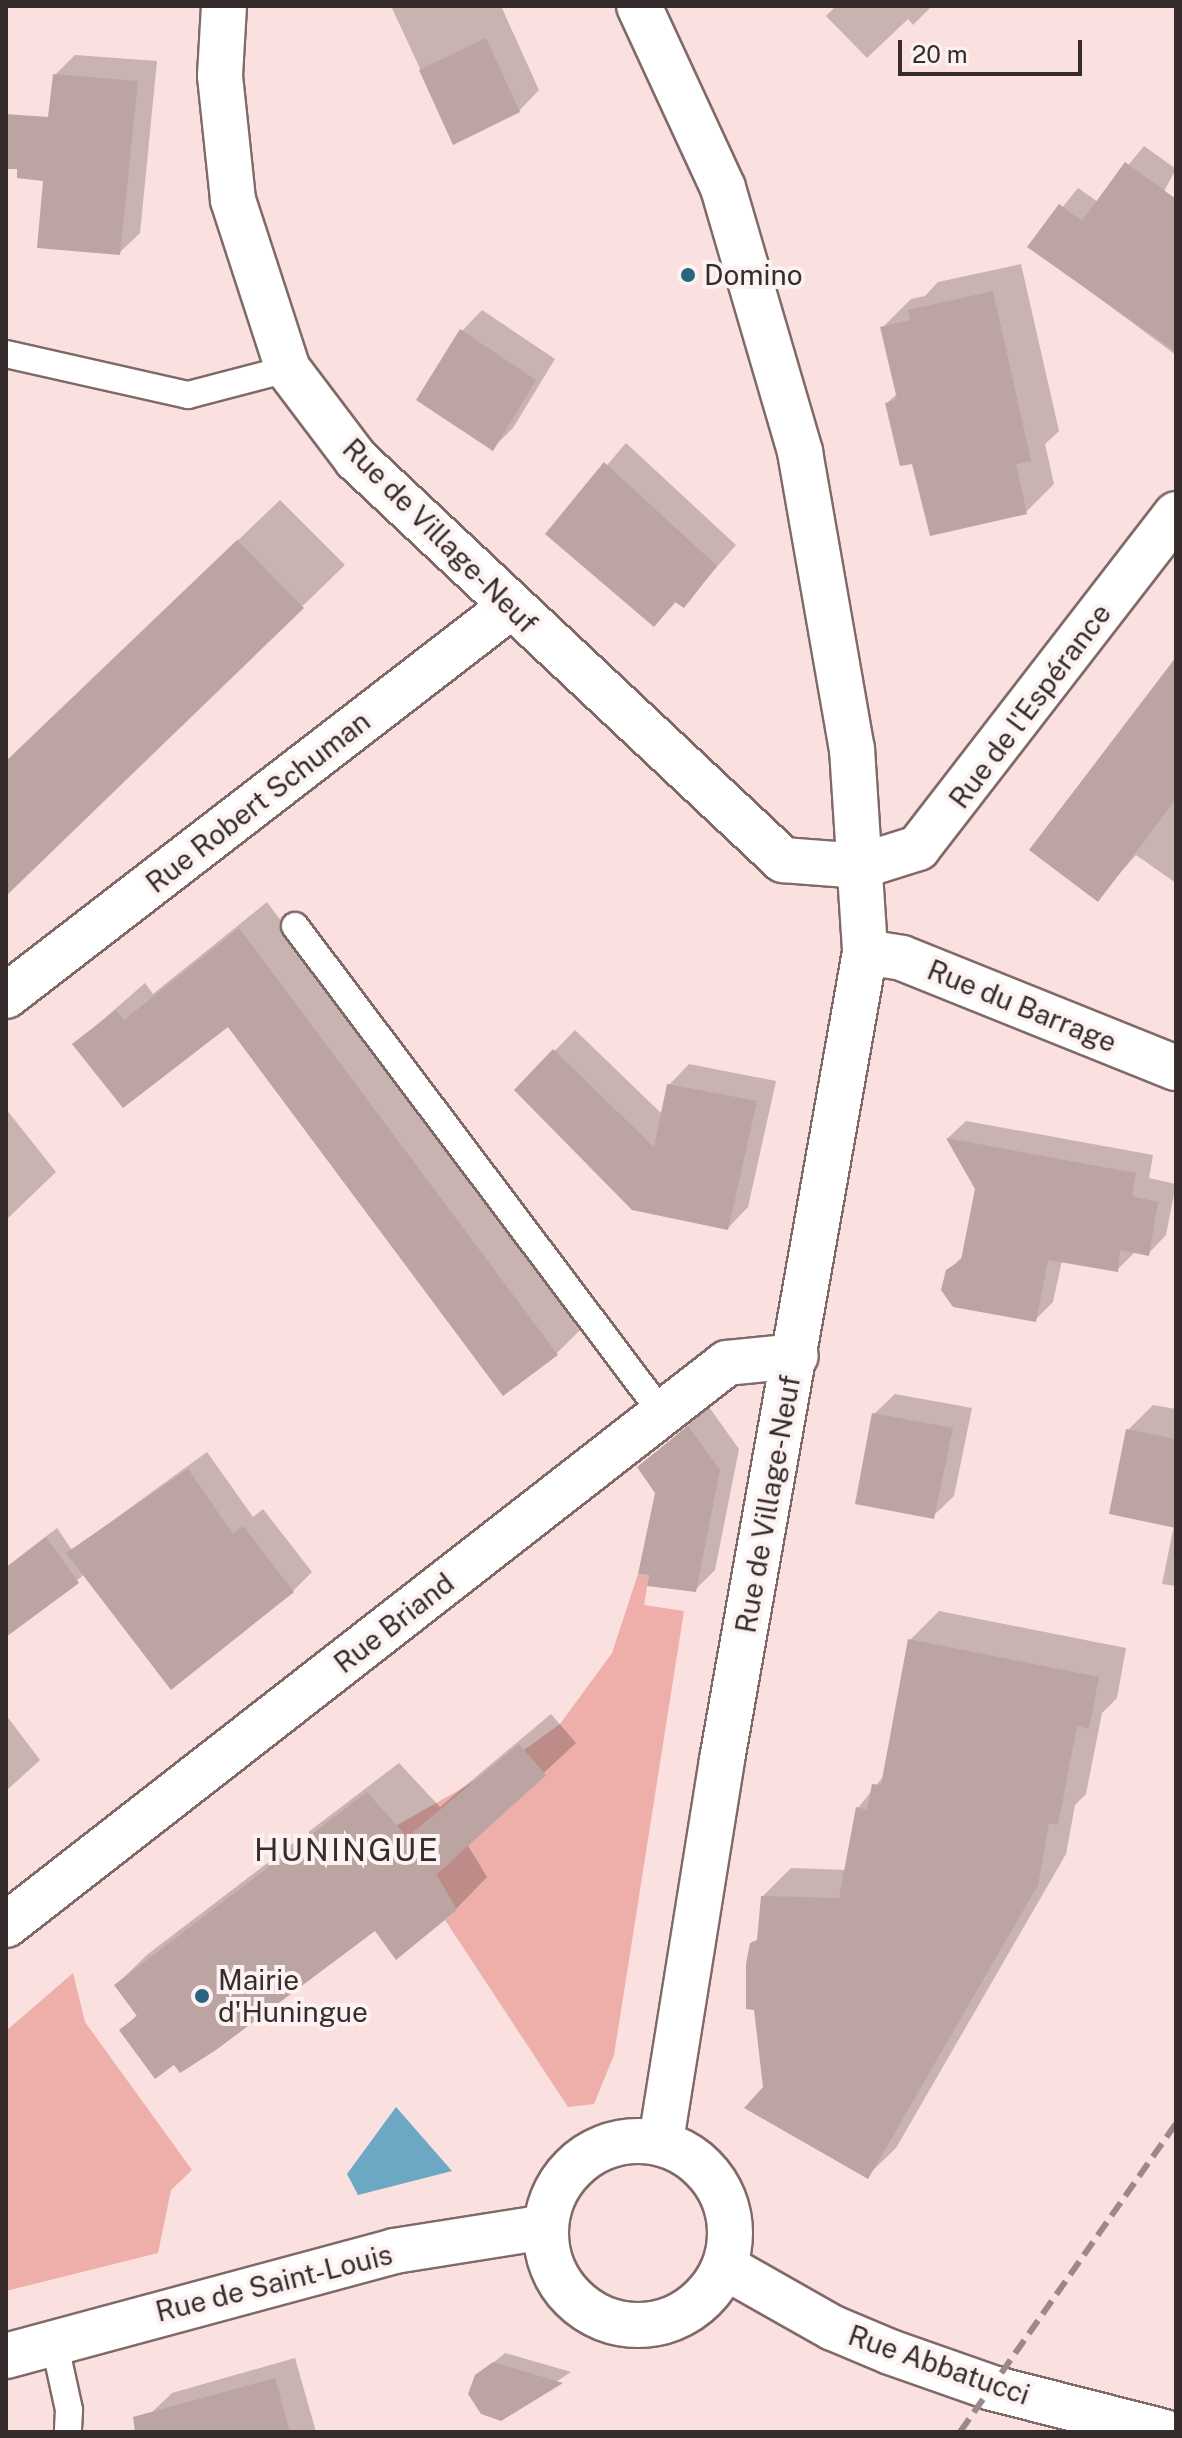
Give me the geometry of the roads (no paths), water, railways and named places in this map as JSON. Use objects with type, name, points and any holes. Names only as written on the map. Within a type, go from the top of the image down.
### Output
[{"type":"street","name":"Rue de Village-Neuf","points":[[224,6],[220,76],[233,200],[288,369],[356,459],[509,608],[783,860],[861,866]]},
{"type":"street","name":"Rue de Village-Neuf","points":[[639,6],[723,188],[800,452],[852,749],[865,952],[796,1356],[719,1775],[661,2142]]},
{"type":"street","name":"Rue de l'Espérance","points":[[861,866],[918,848],[935,831],[1176,514]]},
{"type":"street","name":"Rue Robert Schuman","points":[[6,996],[509,608]]},
{"type":"street","name":"Rue du Barrage","points":[[865,952],[902,958],[1176,1068]]},
{"type":"street","name":"Rue Briand","points":[[6,1925],[727,1363],[796,1356]]},
{"type":"street","points":[[623,2140],[661,2142],[697,2160],[722,2191],[732,2228],[725,2267],[707,2296],[680,2316],[647,2326],[613,2323],[582,2307],[559,2283],[546,2252],[545,2227],[555,2191],[587,2154],[623,2140]]},
{"type":"street","name":"Rue de Saint-Louis","points":[[6,2356],[394,2251],[545,2227]]},
{"type":"street","name":"Rue Abbatucci","points":[[725,2267],[833,2328],[890,2352],[1094,2423],[1164,2432]]},
{"type":"lane","points":[[6,354],[188,395],[288,369]]},
{"type":"lane","points":[[295,926],[662,1413]]},
{"type":"lane","points":[[54,2341],[69,2410],[68,2432]]},
{"type":"water","points":[[396,2107],[452,2171],[358,2195],[347,2174]]},
{"type":"railway","points":[[960,2432],[1176,2124]]},
{"type":"place","name":"Domino","points":[[688,275]]},
{"type":"place","name":"Mairie d'Huningue","points":[[202,1996]]},
{"type":"district","name":"HUNINGUE","points":[[347,1850]]}]
